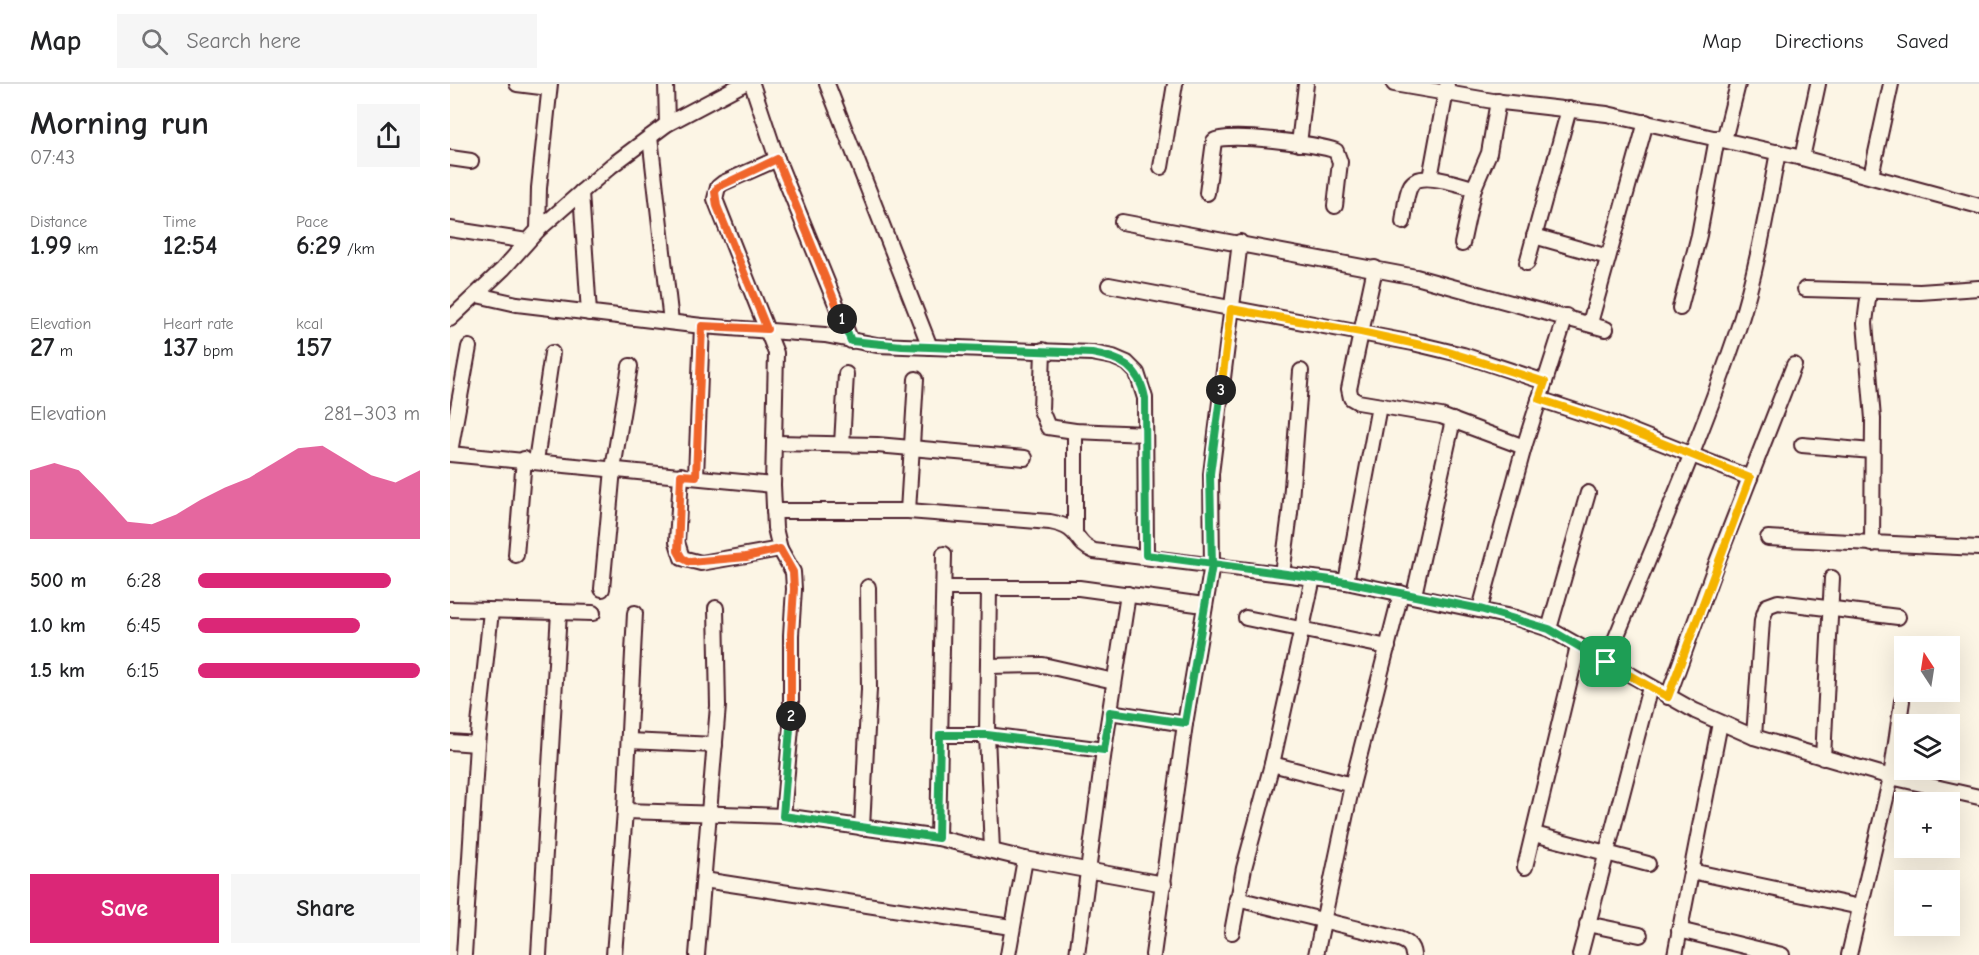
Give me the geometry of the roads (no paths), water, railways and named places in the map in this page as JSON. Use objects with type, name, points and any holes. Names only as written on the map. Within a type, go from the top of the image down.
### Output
[{"type":"street","points":[[517,84],[550,86],[539,188],[538,230]]},
{"type":"street","points":[[666,84],[667,124]]},
{"type":"street","points":[[450,320],[457,305],[477,295],[538,230],[650,136],[667,124],[743,84]]},
{"type":"street","points":[[752,84],[777,159],[851,341]]},
{"type":"street","points":[[827,84],[930,347]]},
{"type":"street","points":[[1161,167],[1175,84]]},
{"type":"street","points":[[1299,144],[1306,84]]},
{"type":"street","points":[[1394,84],[1447,88],[1498,101],[1607,114],[1646,122],[1802,158],[1979,206]]},
{"type":"street","points":[[1680,308],[1700,235],[1721,139],[1738,84]]},
{"type":"street","points":[[1802,158],[1818,84]]},
{"type":"street","points":[[1871,176],[1891,84]]},
{"type":"street","points":[[1430,178],[1447,88]]},
{"type":"street","points":[[1462,244],[1474,188],[1489,153],[1498,101]]},
{"type":"street","points":[[1527,263],[1569,109]]},
{"type":"street","points":[[1590,323],[1646,122]]},
{"type":"street","points":[[650,136],[671,322]]},
{"type":"street","points":[[1207,193],[1211,151],[1214,141],[1219,137],[1299,144],[1331,149],[1339,156],[1335,206]]},
{"type":"street","points":[[1606,662],[1691,454],[1741,318],[1760,245],[1778,152]]},
{"type":"street","points":[[450,158],[471,161]]},
{"type":"street","points":[[777,159],[723,183],[715,192],[717,206],[776,353],[774,511],[780,549],[793,572],[794,589],[791,634],[791,728],[783,816]]},
{"type":"street","points":[[1403,222],[1409,187],[1420,178],[1430,178],[1474,188]]},
{"type":"street","points":[[581,192],[589,313]]},
{"type":"street","points":[[1122,222],[1375,268],[1455,286],[1606,328]]},
{"type":"street","points":[[450,229],[528,241]]},
{"type":"street","points":[[1534,236],[1608,257]]},
{"type":"street","points":[[1153,955],[1185,723],[1212,565],[1210,474],[1240,242]]},
{"type":"street","points":[[1375,268],[1349,393],[1353,401],[1453,420],[1524,447]]},
{"type":"street","points":[[1109,285],[1361,332],[1463,355],[1545,382]]},
{"type":"street","points":[[1805,289],[1869,291],[1979,288]]},
{"type":"street","points":[[1869,291],[1865,323],[1872,403],[1872,544]]},
{"type":"street","points":[[477,295],[517,304],[589,313],[702,326],[767,329],[851,341],[930,347],[1043,350],[1092,353],[1113,357],[1127,363],[1137,374],[1142,385],[1145,434],[1146,555]]},
{"type":"street","points":[[1480,609],[1524,447],[1566,316]]},
{"type":"street","points":[[696,476],[702,326]]},
{"type":"street","points":[[469,347],[450,453],[773,485]]},
{"type":"street","points":[[1043,350],[1041,410],[1044,423],[1055,429],[1145,434]]},
{"type":"street","points":[[516,555],[530,460],[552,353]]},
{"type":"street","points":[[1668,697],[1794,365]]},
{"type":"street","points":[[602,589],[613,469],[630,366]]},
{"type":"street","points":[[1282,574],[1290,513],[1301,371]]},
{"type":"street","points":[[842,444],[846,374]]},
{"type":"street","points":[[908,511],[916,379]]},
{"type":"street","points":[[1539,399],[1609,422],[1750,478]]},
{"type":"street","points":[[1346,582],[1379,406]]},
{"type":"street","points":[[1316,955],[1321,920],[1352,785],[1388,647],[1407,594],[1453,420]]},
{"type":"street","points":[[1075,431],[1075,531]]},
{"type":"street","points":[[775,443],[912,448],[1025,458]]},
{"type":"street","points":[[1802,445],[1872,452]]},
{"type":"street","points":[[681,475],[677,542],[682,558],[700,563],[780,549]]},
{"type":"street","points":[[1549,629],[1588,493]]},
{"type":"street","points":[[774,511],[908,511],[1050,522],[1062,524],[1075,531],[1083,544],[1094,551],[1146,555],[1346,582],[1480,609],[1549,629],[1668,697],[1754,737],[1891,777],[1979,797]]},
{"type":"street","points":[[1768,538],[1979,548]]},
{"type":"street","points":[[938,838],[945,554]]},
{"type":"street","points":[[1232,932],[1237,900],[1272,764],[1313,578]]},
{"type":"street","points":[[1823,758],[1832,578]]},
{"type":"street","points":[[862,828],[870,689],[868,587]]},
{"type":"street","points":[[944,588],[1079,588],[1204,605]]},
{"type":"street","points":[[989,588],[987,735],[993,850]]},
{"type":"street","points":[[1077,955],[1104,750],[1128,594]]},
{"type":"street","points":[[1754,737],[1762,620],[1767,606],[1778,602],[1829,610],[1898,616]]},
{"type":"street","points":[[697,955],[718,706],[716,608]]},
{"type":"street","points":[[450,609],[593,613]]},
{"type":"street","points":[[450,944],[465,950],[477,744],[491,611]]},
{"type":"street","points":[[539,955],[559,612]]},
{"type":"street","points":[[614,955],[626,812],[635,613]]},
{"type":"street","points":[[1246,618],[1388,647]]},
{"type":"street","points":[[1526,867],[1578,646]]},
{"type":"street","points":[[988,666],[1042,665],[1114,681]]},
{"type":"street","points":[[1580,955],[1650,687]]},
{"type":"street","points":[[1849,955],[1891,777],[1902,702]]},
{"type":"street","points":[[1110,712],[1185,723]]},
{"type":"street","points":[[1675,955],[1678,930],[1720,723]]},
{"type":"street","points":[[940,735],[987,735],[1104,750]]},
{"type":"street","points":[[629,741],[715,745]]},
{"type":"street","points":[[450,742],[477,744]]},
{"type":"street","points":[[1272,764],[1352,785]]},
{"type":"street","points":[[626,812],[709,816],[783,816],[938,838],[1088,872],[1164,884]]},
{"type":"street","points":[[1534,834],[1648,864]]},
{"type":"street","points":[[1008,955],[1011,927],[1025,859]]},
{"type":"street","points":[[1691,871],[1860,907]]},
{"type":"street","points":[[704,880],[1011,927]]},
{"type":"street","points":[[1237,900],[1399,939],[1407,942],[1412,948],[1413,955]]},
{"type":"street","points":[[1587,924],[1640,935]]},
{"type":"street","points":[[1678,930],[1782,955]]}]
